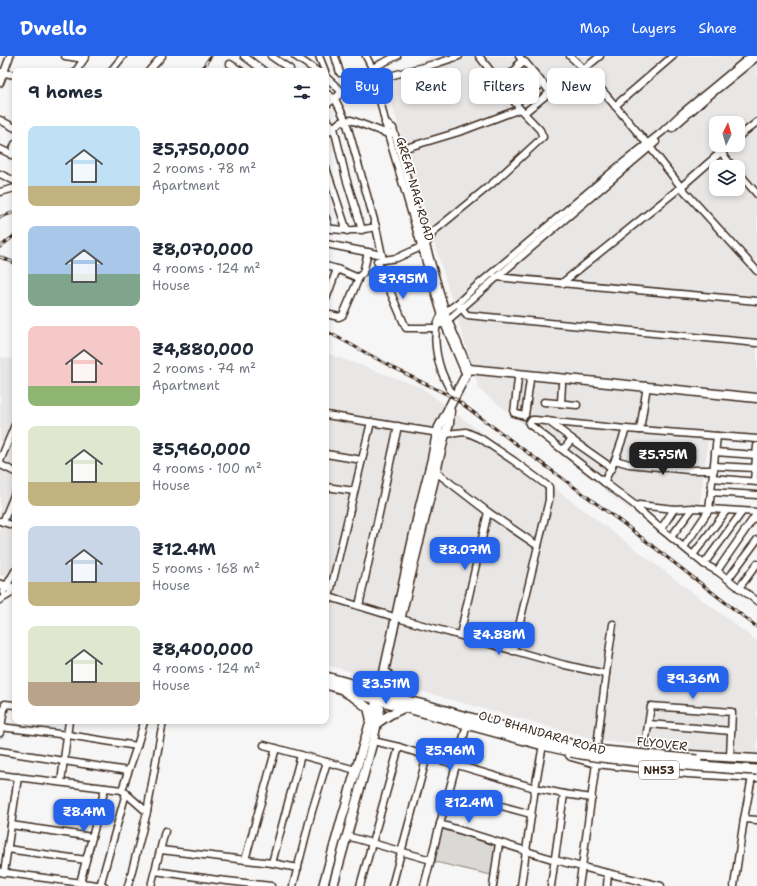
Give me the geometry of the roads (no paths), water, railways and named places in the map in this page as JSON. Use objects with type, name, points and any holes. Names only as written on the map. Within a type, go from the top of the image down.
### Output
[{"type":"highway","name":"NH53","points":[[329,678],[358,686],[380,697]]},
{"type":"highway","name":"OLD BHANDARA ROAD","points":[[329,685],[404,703],[468,721],[543,745],[569,748]]},
{"type":"highway","name":"NH53","points":[[468,721],[569,748]]},
{"type":"highway","name":"FLYOVER","points":[[569,748],[718,762],[757,764]]},
{"type":"highway","name":"FLYOVER","points":[[569,748],[593,756],[694,766],[755,775]]},
{"type":"main road","points":[[467,372],[562,384],[757,398]]},
{"type":"main road","points":[[467,372],[534,376],[757,402]]},
{"type":"main road","points":[[323,886],[356,770],[374,722],[386,675],[420,506],[432,459],[441,433],[449,424],[450,407],[467,372]]},
{"type":"main road","points":[[398,618],[436,472],[441,433]]},
{"type":"main road","points":[[358,686],[374,683],[386,675]]},
{"type":"main road","points":[[374,722],[391,714],[404,703],[386,675]]},
{"type":"main road","points":[[333,886],[372,741],[374,722],[368,708],[339,688]]},
{"type":"main road","name":"NH53","points":[[569,748],[573,741],[597,746],[644,751],[757,759]]},
{"type":"main road","name":"OLD BHANDARA ROAD","points":[[569,748],[571,756],[596,763],[688,773],[755,775]]},
{"type":"street","points":[[0,83],[2,73],[10,56]]},
{"type":"street","points":[[65,56],[85,57],[78,68]]},
{"type":"street","points":[[113,68],[123,56]]},
{"type":"street","points":[[152,68],[162,56]]},
{"type":"street","points":[[244,56],[260,68]]},
{"type":"street","points":[[271,56],[286,68]]},
{"type":"street","points":[[319,56],[324,68]]},
{"type":"street","points":[[335,56],[340,73]]},
{"type":"street","points":[[366,56],[372,68],[396,56]]},
{"type":"street","points":[[393,75],[459,56]]},
{"type":"street","points":[[479,56],[488,68]]},
{"type":"street","points":[[514,68],[522,60],[519,56]]},
{"type":"street","points":[[570,56],[583,68]]},
{"type":"street","points":[[585,68],[600,56]]},
{"type":"street","points":[[615,106],[673,56]]},
{"type":"street","points":[[648,146],[682,114],[751,56]]},
{"type":"street","points":[[290,68],[296,57],[312,68]]},
{"type":"street","points":[[383,257],[377,261],[406,328],[437,327],[446,321],[460,306],[494,276],[648,146],[757,58]]},
{"type":"street","points":[[516,68],[524,62],[530,68]]},
{"type":"street","points":[[230,64],[236,68]]},
{"type":"street","points":[[2,73],[12,75]]},
{"type":"street","points":[[329,80],[341,91],[339,95],[329,103]]},
{"type":"street","points":[[399,150],[462,131],[519,107],[549,93],[549,91],[542,83],[519,107]]},
{"type":"street","points":[[605,94],[681,187],[757,271]]},
{"type":"street","points":[[329,95],[335,99],[346,121],[383,257]]},
{"type":"street","name":"GREAT NAG ROAD","points":[[381,104],[385,123],[391,133],[446,321],[467,372]]},
{"type":"street","points":[[329,245],[368,252],[383,257],[396,258],[423,246],[434,231],[494,182],[543,137],[540,130],[517,104]]},
{"type":"street","points":[[0,120],[12,126]]},
{"type":"street","points":[[329,132],[340,122],[351,120],[391,133],[399,150],[423,246]]},
{"type":"street","points":[[745,131],[757,122]]},
{"type":"street","points":[[329,123],[334,128],[346,178],[362,230]]},
{"type":"street","points":[[0,149],[12,155]]},
{"type":"street","points":[[562,283],[681,187],[721,152],[728,160]]},
{"type":"street","points":[[2,176],[12,180]]},
{"type":"street","points":[[329,177],[348,231]]},
{"type":"street","points":[[745,180],[757,194]]},
{"type":"street","points":[[0,192],[12,189]]},
{"type":"street","points":[[329,228],[348,231],[376,227]]},
{"type":"street","points":[[329,315],[339,317],[343,315],[358,280],[357,278],[363,273],[368,252]]},
{"type":"street","points":[[329,267],[357,278]]},
{"type":"street","points":[[329,291],[337,269]]},
{"type":"street","points":[[494,276],[757,301]]},
{"type":"street","points":[[454,398],[439,364],[435,341],[437,327],[444,314],[460,306]]},
{"type":"street","points":[[460,306],[467,316],[757,343]]},
{"type":"street","points":[[518,379],[514,413],[524,416],[530,380]]},
{"type":"street","points":[[561,403],[562,384]]},
{"type":"street","points":[[640,430],[646,389]]},
{"type":"street","points":[[544,402],[577,405]]},
{"type":"street","points":[[329,415],[441,433],[466,432],[480,438],[549,487],[549,500],[513,650]]},
{"type":"street","points":[[757,439],[626,429],[548,421],[532,420],[528,424],[636,506],[660,529],[704,564],[717,571],[757,601]]},
{"type":"street","points":[[548,421],[612,468]]},
{"type":"street","points":[[329,593],[371,422]]},
{"type":"street","points":[[358,606],[398,426]]},
{"type":"street","points":[[604,482],[612,468],[626,429]]},
{"type":"street","points":[[684,547],[709,510],[717,436]]},
{"type":"street","points":[[563,450],[572,439]]},
{"type":"street","points":[[12,440],[0,461],[1,466],[12,471]]},
{"type":"street","points":[[713,478],[756,481],[755,468],[757,446]]},
{"type":"street","points":[[716,452],[756,455]]},
{"type":"street","points":[[329,454],[362,460]]},
{"type":"street","points":[[615,460],[629,464],[689,470],[714,468],[755,468]]},
{"type":"street","points":[[436,472],[488,512],[538,546]]},
{"type":"street","points":[[329,487],[354,491]]},
{"type":"street","points":[[711,492],[757,495]]},
{"type":"street","points":[[12,499],[1,522],[12,525]]},
{"type":"street","points":[[636,506],[639,505],[674,509],[694,508],[757,513]]},
{"type":"street","points":[[671,538],[694,508]]},
{"type":"street","points":[[660,529],[674,509]]},
{"type":"street","points":[[693,555],[726,511]]},
{"type":"street","points":[[460,635],[488,512]]},
{"type":"street","points":[[704,564],[742,512]]},
{"type":"street","points":[[717,571],[757,513]]},
{"type":"street","points":[[728,580],[757,540]]},
{"type":"street","points":[[739,588],[757,564]]},
{"type":"street","points":[[6,592],[12,578]]},
{"type":"street","points":[[329,597],[565,665],[606,674]]},
{"type":"street","points":[[579,886],[592,798],[606,674],[614,624]]},
{"type":"street","points":[[12,705],[5,704],[0,729],[68,735],[137,746]]},
{"type":"street","points":[[644,751],[651,706],[732,712],[730,757]]},
{"type":"street","points":[[424,886],[468,721]]},
{"type":"street","points":[[61,782],[69,724]]},
{"type":"street","points":[[100,886],[128,771],[143,724]]},
{"type":"street","points":[[128,886],[147,812],[162,724]]},
{"type":"street","points":[[649,724],[731,731]]},
{"type":"street","points":[[372,741],[399,747],[534,788],[592,798]]},
{"type":"street","points":[[264,745],[356,770]]},
{"type":"street","points":[[521,886],[534,788],[543,745]]},
{"type":"street","points":[[360,886],[399,747]]},
{"type":"street","points":[[245,860],[276,748]]},
{"type":"street","points":[[0,752],[128,771]]},
{"type":"street","points":[[272,863],[301,755]]},
{"type":"street","points":[[392,886],[427,756]]},
{"type":"street","points":[[293,886],[312,811],[327,762]]},
{"type":"street","points":[[0,775],[105,788],[124,792],[147,812]]},
{"type":"street","points":[[734,886],[744,819],[755,775]]},
{"type":"street","points":[[18,777],[2,872],[104,886]]},
{"type":"street","points":[[80,883],[105,788]]},
{"type":"street","points":[[449,792],[531,814]]},
{"type":"street","points":[[551,886],[564,794]]},
{"type":"street","points":[[744,819],[757,820]]},
{"type":"street","points":[[440,824],[555,860],[608,873],[640,883],[662,886]]},
{"type":"street","points":[[11,825],[92,837]]},
{"type":"street","points":[[152,886],[165,831]]},
{"type":"street","points":[[347,836],[431,860]]},
{"type":"street","points":[[493,886],[499,843]]},
{"type":"street","points":[[7,849],[86,860]]},
{"type":"street","points":[[161,850],[272,863],[298,868]]},
{"type":"street","points":[[155,871],[271,886]]},
{"type":"street","points":[[607,886],[608,873]]},
{"type":"railway","points":[[202,68],[211,56]]},
{"type":"railway","points":[[0,217],[12,213]]},
{"type":"railway","points":[[0,247],[12,237]]},
{"type":"railway","points":[[0,257],[12,262]]},
{"type":"railway","points":[[329,333],[392,367],[454,398],[624,524],[757,627]]}]
